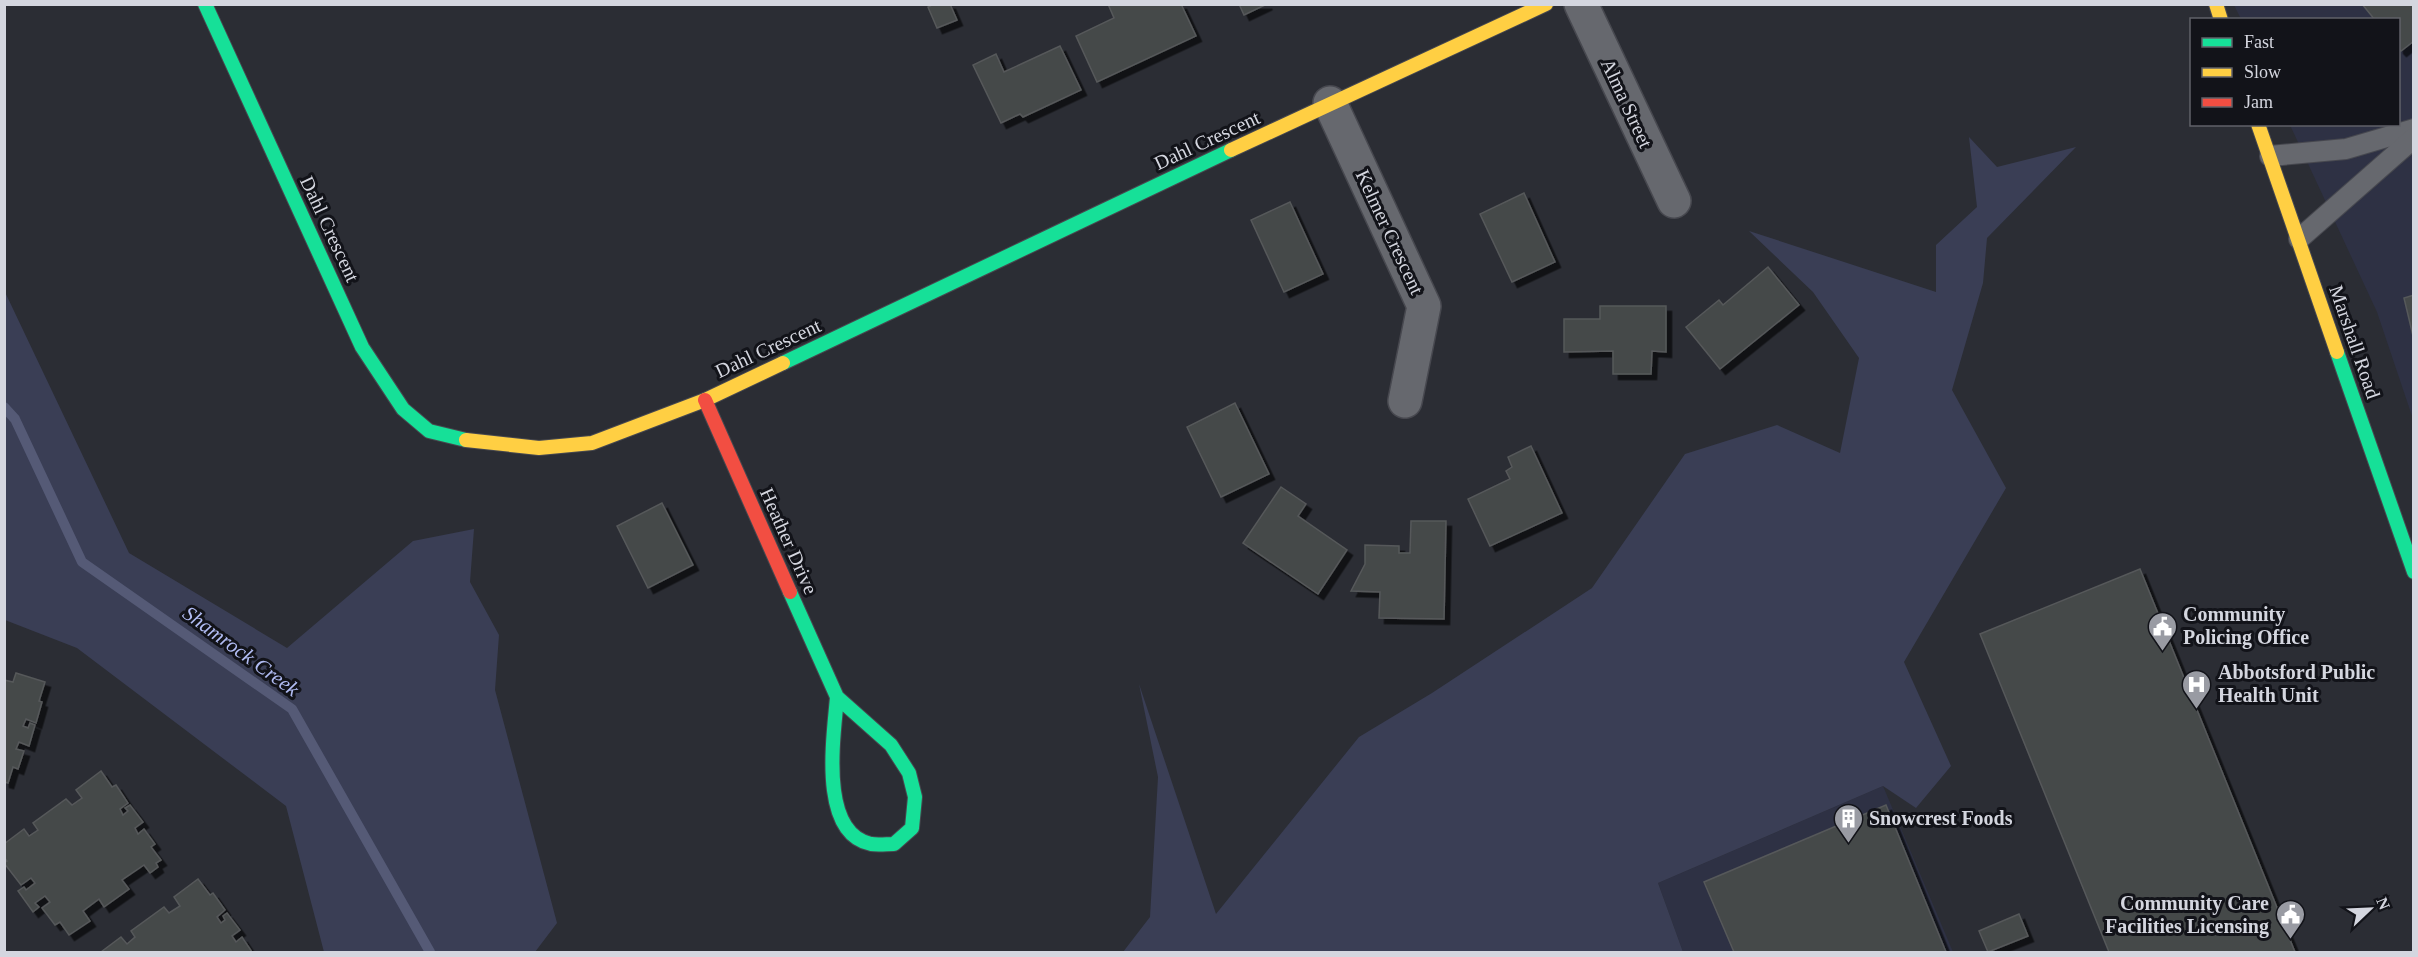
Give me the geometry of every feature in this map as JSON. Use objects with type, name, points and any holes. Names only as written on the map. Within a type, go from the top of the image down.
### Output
[{"type":"street","name":"Dahl Crescent","points":[[205,4],[362,348],[403,409],[429,431],[475,442],[539,448],[591,443],[705,400],[1330,103],[1546,4]]},
{"type":"street","name":"Alma Street","points":[[1581,4],[1674,201]]},
{"type":"street","name":"Kelmer Crescent","points":[[1330,103],[1424,306],[1405,401]]},
{"type":"street","name":"Marshall Road","points":[[2259,126],[2414,572]]},
{"type":"street","name":"Heather Drive","points":[[705,400],[837,698],[891,745],[909,773],[915,797],[912,828],[894,844],[870,844],[853,835],[835,807],[832,773],[837,698]]},
{"type":"lane","points":[[2270,156],[2346,149],[2414,129]]},
{"type":"lane","points":[[2299,239],[2414,138]]},
{"type":"shaded area","points":[[2234,5],[2413,5],[2413,419],[2377,312],[2290,126],[2400,126],[2400,18],[2240,18]]},
{"type":"shaded area","points":[[1969,137],[1997,167],[2076,147],[1987,238],[1983,283],[1952,390],[2006,488],[1904,662],[1951,766],[1916,808],[1883,786],[1658,883],[1683,952],[1123,952],[1150,917],[1158,777],[1139,684],[1216,914],[1359,737],[1432,693],[1592,588],[1685,454],[1777,425],[1840,453],[1859,358],[1813,292],[1749,231],[1936,292],[1936,245],[1977,207]]},
{"type":"shaded area","points":[[4,290],[129,553],[287,648],[413,541],[474,529],[470,582],[499,635],[495,690],[557,923],[535,952],[324,952],[286,806],[77,648],[5,620]]},
{"type":"shaded area","name":"Snowcrest Foods","points":[[1883,786],[1953,952],[1683,952],[1658,883]]},
{"type":"building","points":[[934,4],[950,4],[957,20],[937,28],[928,7]]},
{"type":"building","points":[[1108,4],[1181,4],[1196,36],[1097,82],[1076,36],[1114,18]]},
{"type":"building","points":[[1239,4],[1267,4],[1244,15]]},
{"type":"building","points":[[2362,4],[2414,4],[2414,41],[2401,51],[2400,18],[2373,18]]},
{"type":"building","points":[[1060,46],[1081,90],[1023,117],[1020,114],[1001,123],[973,65],[996,54],[1004,72]]},
{"type":"building","points":[[1524,193],[1555,262],[1512,282],[1480,214]]},
{"type":"building","points":[[1290,202],[1323,274],[1284,292],[1251,220]]},
{"type":"building","points":[[1768,267],[1799,305],[1720,369],[1686,327],[1719,300],[1723,305]]},
{"type":"building","points":[[2414,295],[2414,340],[2404,298]]},
{"type":"building","points":[[1600,306],[1666,306],[1666,352],[1652,351],[1651,374],[1613,374],[1613,351],[1564,352],[1564,319],[1600,319]]},
{"type":"building","points":[[1235,403],[1269,474],[1221,497],[1187,427]]},
{"type":"building","points":[[1531,446],[1562,513],[1490,546],[1468,499],[1510,479],[1506,471],[1512,467],[1508,457]]},
{"type":"building","points":[[1281,487],[1306,504],[1298,516],[1347,550],[1318,594],[1243,543]]},
{"type":"building","points":[[662,503],[693,565],[648,588],[617,526]]},
{"type":"building","points":[[1411,521],[1446,521],[1444,619],[1379,618],[1380,592],[1351,591],[1365,564],[1365,545],[1399,546],[1399,553],[1410,553]]},
{"type":"building","points":[[2140,569],[2295,952],[2109,952],[1980,634]]},
{"type":"building","points":[[16,673],[45,682],[36,723],[26,719],[23,726],[28,728],[30,723],[35,725],[29,746],[19,742],[16,749],[24,751],[18,769],[13,767],[8,783],[4,782],[4,680],[13,682]]},
{"type":"building","points":[[101,771],[112,787],[116,785],[128,803],[120,809],[123,815],[128,811],[125,808],[130,805],[143,822],[135,828],[138,834],[144,829],[155,844],[151,847],[161,860],[156,863],[158,867],[150,873],[144,865],[122,880],[129,889],[104,907],[99,899],[83,911],[90,921],[69,935],[60,922],[55,925],[42,908],[50,902],[45,896],[35,903],[39,907],[33,912],[18,891],[24,887],[26,890],[35,883],[31,878],[21,885],[4,863],[7,861],[4,857],[4,844],[24,829],[29,836],[38,830],[33,823],[66,799],[72,805],[82,798],[76,790]]},
{"type":"building","name":"Snowcrest Foods","points":[[1886,805],[1946,952],[1734,952],[1704,882]]},
{"type":"building","points":[[198,879],[210,895],[213,893],[225,910],[217,917],[221,923],[225,920],[223,916],[227,913],[240,930],[232,936],[236,942],[242,937],[252,952],[101,952],[121,937],[127,944],[135,937],[131,931],[164,907],[169,913],[180,906],[174,897]]},
{"type":"building","points":[[2019,914],[2028,936],[1988,952],[1979,931]]},
{"type":"waterway","name":"Shamrock Creek","points":[[4,407],[15,419],[82,562],[292,709],[430,952]]},
{"type":"traffic: fast","points":[[205,4],[362,347],[403,409],[429,431],[466,440]]},
{"type":"traffic: fast","points":[[783,363],[1231,150]]},
{"type":"traffic: fast","points":[[2337,352],[2414,572]]},
{"type":"traffic: fast","points":[[790,592],[837,697],[891,745],[909,773],[915,797],[912,828],[894,844],[871,844],[854,836],[843,822],[836,803],[833,781],[832,757],[837,697]]},
{"type":"traffic: slow","points":[[1231,150],[1546,4]]},
{"type":"traffic: slow","points":[[2216,4],[2220,18]]},
{"type":"traffic: slow","points":[[2259,126],[2337,352]]},
{"type":"traffic: slow","points":[[466,440],[539,448],[592,443],[705,400],[783,363]]},
{"type":"traffic: jam","points":[[705,400],[790,592]]},
{"type":"place","name":"Community Policing Office","points":[[2162,652]]},
{"type":"place","name":"Abbotsford Public Health Unit","points":[[2197,710]]},
{"type":"place","name":"Snowcrest Foods","points":[[1848,844]]},
{"type":"place","name":"Community Care Facilities Licensing","points":[[2290,940]]}]
